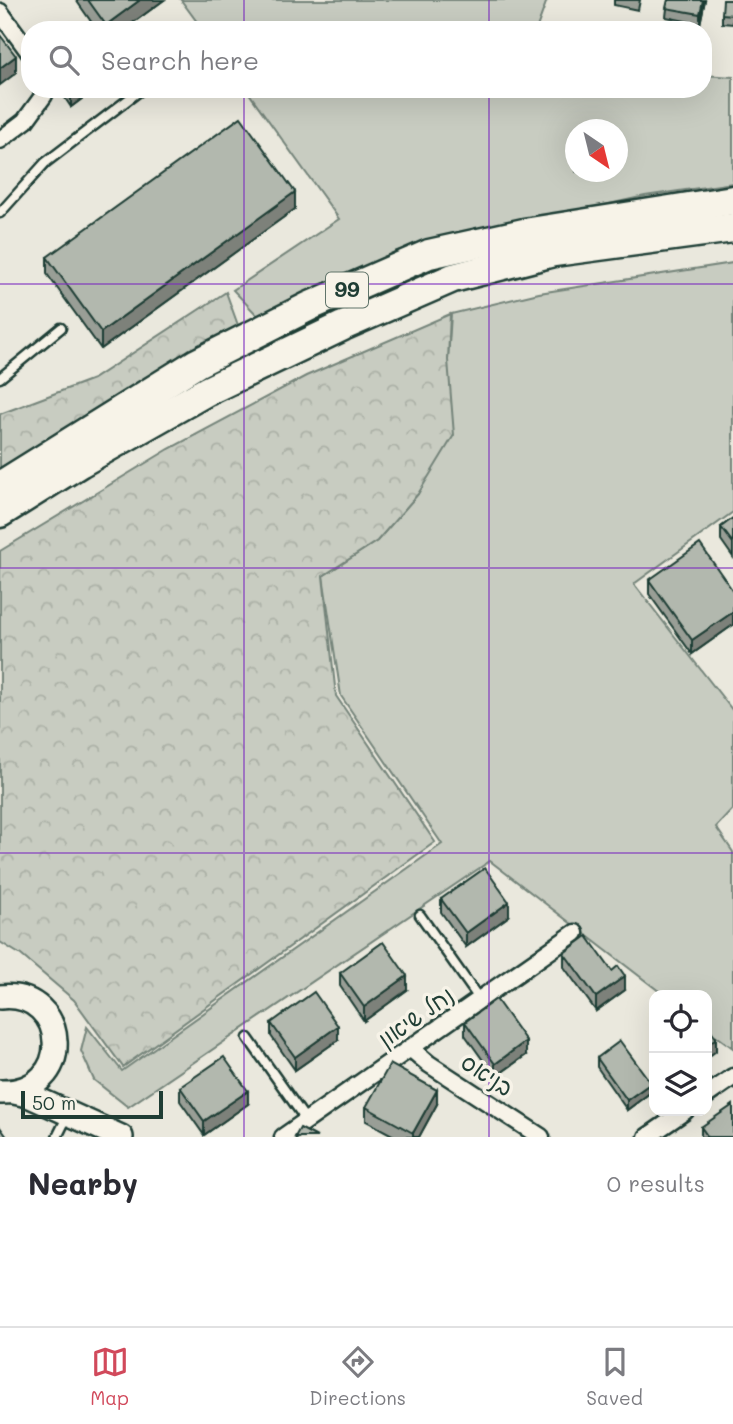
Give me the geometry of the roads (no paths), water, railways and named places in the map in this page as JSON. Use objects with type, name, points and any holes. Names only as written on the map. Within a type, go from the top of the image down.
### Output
[{"type":"highway","name":"99","points":[[0,486],[197,363],[310,306],[429,254],[524,233],[733,200]]},
{"type":"highway","name":"99","points":[[0,513],[80,463],[206,391],[343,326],[453,278],[554,252],[733,228]]},
{"type":"street","points":[[0,12],[21,41]]},
{"type":"street","points":[[0,140],[26,121],[42,98]]},
{"type":"street","name":"נחל שיאון","points":[[283,1137],[575,933]]},
{"type":"street","points":[[1,996],[19,997],[34,1003],[46,1014],[54,1029],[53,1061],[57,1082],[77,1116]]},
{"type":"street","name":"בניאס","points":[[411,1048],[429,1064],[541,1137]]},
{"type":"street","points":[[7,1092],[37,1083],[45,1076],[53,1061]]},
{"type":"street","points":[[712,1092],[733,1077]]},
{"type":"street","points":[[7,1092],[28,1095],[121,1137]]},
{"type":"street","points":[[647,1137],[678,1116]]},
{"type":"lane","points":[[0,213],[45,163],[130,98]]},
{"type":"lane","points":[[0,378],[61,328]]},
{"type":"lane","points":[[420,915],[480,1000]]},
{"type":"lane","points":[[248,1038],[306,1121]]},
{"type":"lane","points":[[57,1137],[77,1116]]}]
